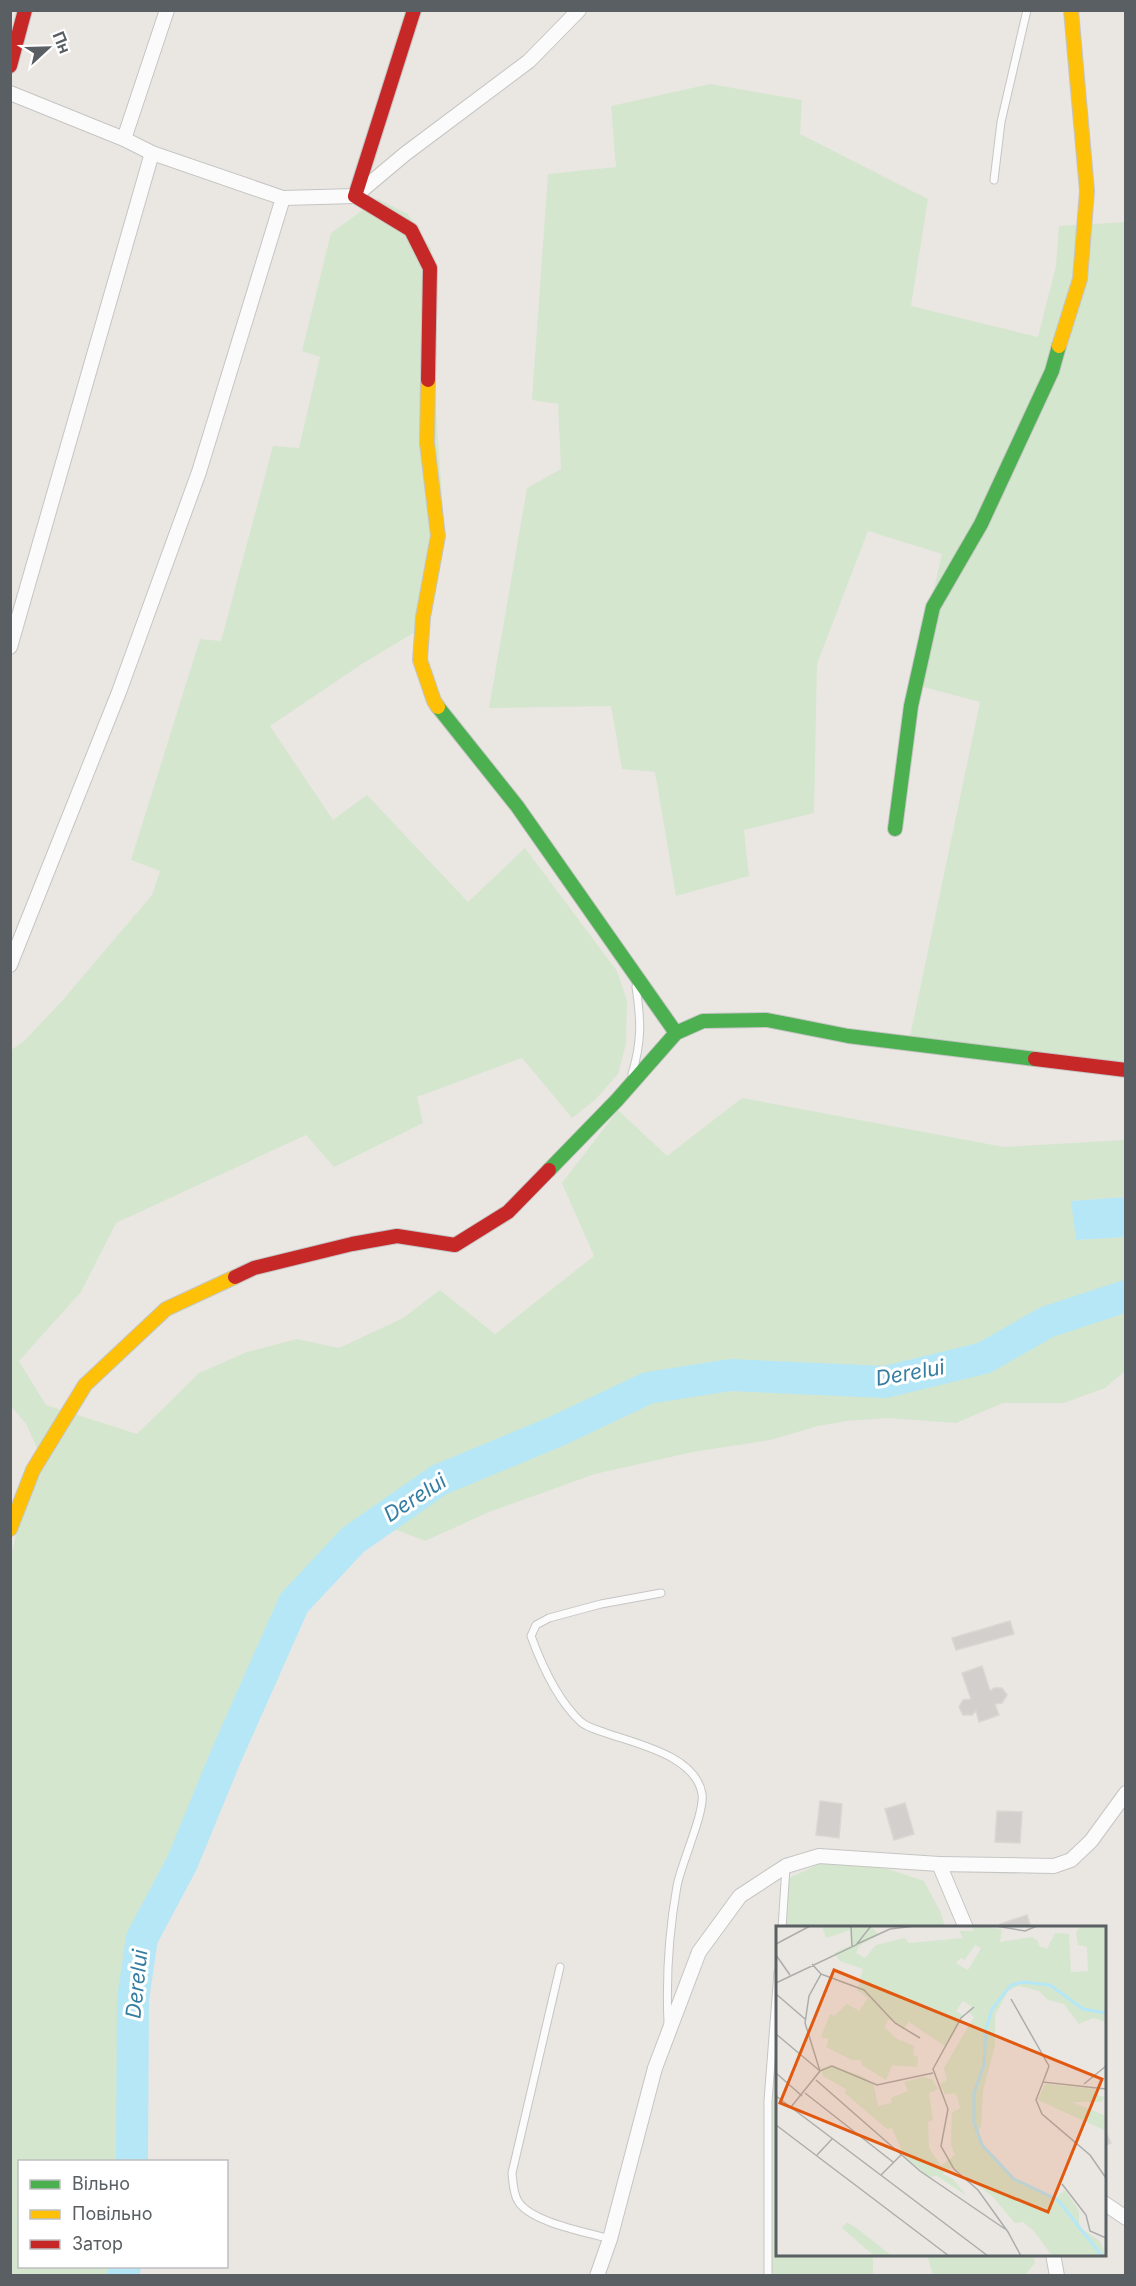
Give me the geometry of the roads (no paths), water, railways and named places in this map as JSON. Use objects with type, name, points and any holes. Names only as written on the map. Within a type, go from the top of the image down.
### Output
[{"type":"street","points":[[10,66],[25,10]]},
{"type":"street","points":[[124,139],[167,10]]},
{"type":"street","points":[[355,196],[414,10]]},
{"type":"street","points":[[355,196],[405,153],[529,61],[579,10]]},
{"type":"street","points":[[895,829],[911,706],[933,607],[981,524],[1052,371],[1080,279],[1087,191],[1071,10]]},
{"type":"street","points":[[10,93],[124,139],[152,153],[283,198],[355,196],[411,230],[430,268],[427,443],[438,536],[423,618],[420,660],[434,701],[517,806],[676,1033]]},
{"type":"street","points":[[10,647],[152,153]]},
{"type":"street","points":[[10,965],[119,692],[195,483],[283,198]]},
{"type":"street","points":[[10,1529],[33,1470],[85,1385],[166,1310],[254,1268],[352,1244],[398,1236],[455,1245],[508,1212],[628,1088],[676,1033],[703,1021],[767,1020],[848,1036],[1125,1070]]},
{"type":"street","points":[[597,2276],[610,2239],[654,2068],[699,1952],[740,1896],[786,1866],[819,1856],[939,1864],[1054,1866],[1071,1860],[1091,1841],[1125,1793]]},
{"type":"street","points":[[939,1864],[965,1926]]},
{"type":"street","points":[[1106,2204],[1125,2218]]},
{"type":"street","points":[[1053,2256],[1056,2276]]},
{"type":"lane","points":[[994,180],[1000,122],[1027,10]]},
{"type":"lane","points":[[628,1088],[639,1051],[640,1017],[634,973]]},
{"type":"lane","points":[[661,1593],[601,1604],[549,1618],[536,1625],[531,1636],[540,1660],[565,1704],[583,1724],[684,1764],[696,1777],[702,1794],[700,1810],[677,1885],[667,1987],[669,2031]]},
{"type":"lane","points":[[782,1926],[786,1866]]},
{"type":"lane","points":[[560,1967],[512,2173],[513,2186],[517,2200],[524,2209],[542,2218],[610,2239]]},
{"type":"lane","points":[[768,2276],[768,2101],[776,1986]]},
{"type":"water","points":[[1125,1197],[1125,1237],[1076,1240],[1071,1201]]},
{"type":"waterway","name":"Derelui","points":[[132,2160],[133,1999],[142,1938],[182,1863],[226,1756],[294,1603],[353,1540],[439,1480],[557,1431],[648,1388],[730,1375],[885,1382],[984,1358],[1047,1322],[1126,1296]]},
{"type":"waterway","name":"Derelui","points":[[123,2276],[125,2268]]}]
